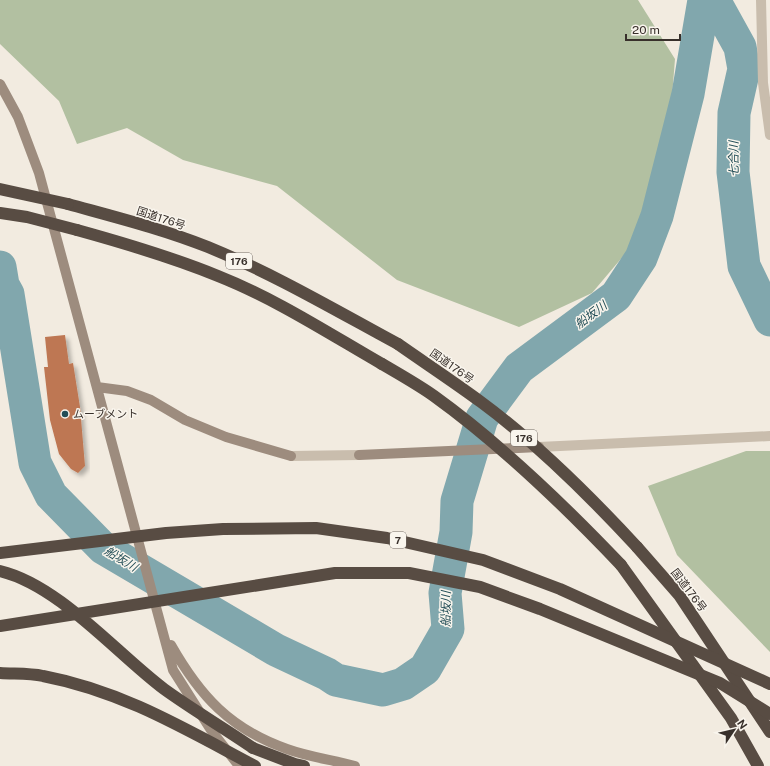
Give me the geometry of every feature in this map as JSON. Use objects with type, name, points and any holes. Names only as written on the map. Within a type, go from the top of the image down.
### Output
[{"type":"highway","name":"国道176号","points":[[0,190],[68,204],[142,224],[207,247],[266,272],[398,344],[482,402],[545,455],[594,501],[679,595],[770,732]]},
{"type":"highway","name":"176","points":[[0,213],[27,217],[139,248],[219,276],[283,307],[382,364],[432,395],[522,467],[573,514],[621,565],[731,718],[758,766]]},
{"type":"highway","name":"7","points":[[0,554],[166,533],[223,529],[316,528],[387,538],[483,560],[560,589],[770,684]]},
{"type":"highway","points":[[0,571],[13,574],[53,597],[118,648],[164,688],[253,748],[304,766]]},
{"type":"highway","points":[[0,626],[335,573],[409,573],[480,587],[540,609],[720,683],[770,714]]},
{"type":"highway","points":[[0,673],[41,676],[104,692],[165,718],[255,766]]},
{"type":"street","points":[[761,0],[763,83],[770,134]]},
{"type":"street","points":[[0,84],[18,117],[39,173],[174,670],[211,730],[239,766]]},
{"type":"street","points":[[97,387],[127,391],[151,400],[185,420],[226,437],[291,456],[398,455],[770,436]]},
{"type":"street","points":[[165,635],[188,676],[215,707],[245,730],[286,749],[355,766]]},
{"type":"green space","points":[[0,0],[638,0],[675,59],[663,209],[592,293],[519,327],[397,280],[277,186],[183,160],[127,128],[77,144],[59,101],[0,44]]},
{"type":"green space","points":[[746,451],[770,451],[770,652],[677,555],[648,486]]},
{"type":"building","name":"ムーブメント","points":[[65,335],[69,364],[73,363],[80,407],[85,466],[78,473],[71,469],[59,454],[50,420],[44,367],[48,367],[45,337]]},
{"type":"waterway","name":"船坂川","points":[[0,267],[3,285],[8,294],[35,463],[51,495],[103,548],[276,650],[327,674],[336,680],[383,690],[403,684],[425,669],[448,629],[445,593],[456,532],[457,501],[482,418],[519,368],[616,296],[641,258],[657,216],[688,94],[704,0]]},
{"type":"waterway","name":"七合川","points":[[714,0],[740,47],[744,69],[734,113],[733,172],[744,266],[770,320]]},
{"type":"place","name":"ムーブメント","points":[[65,414]]}]
